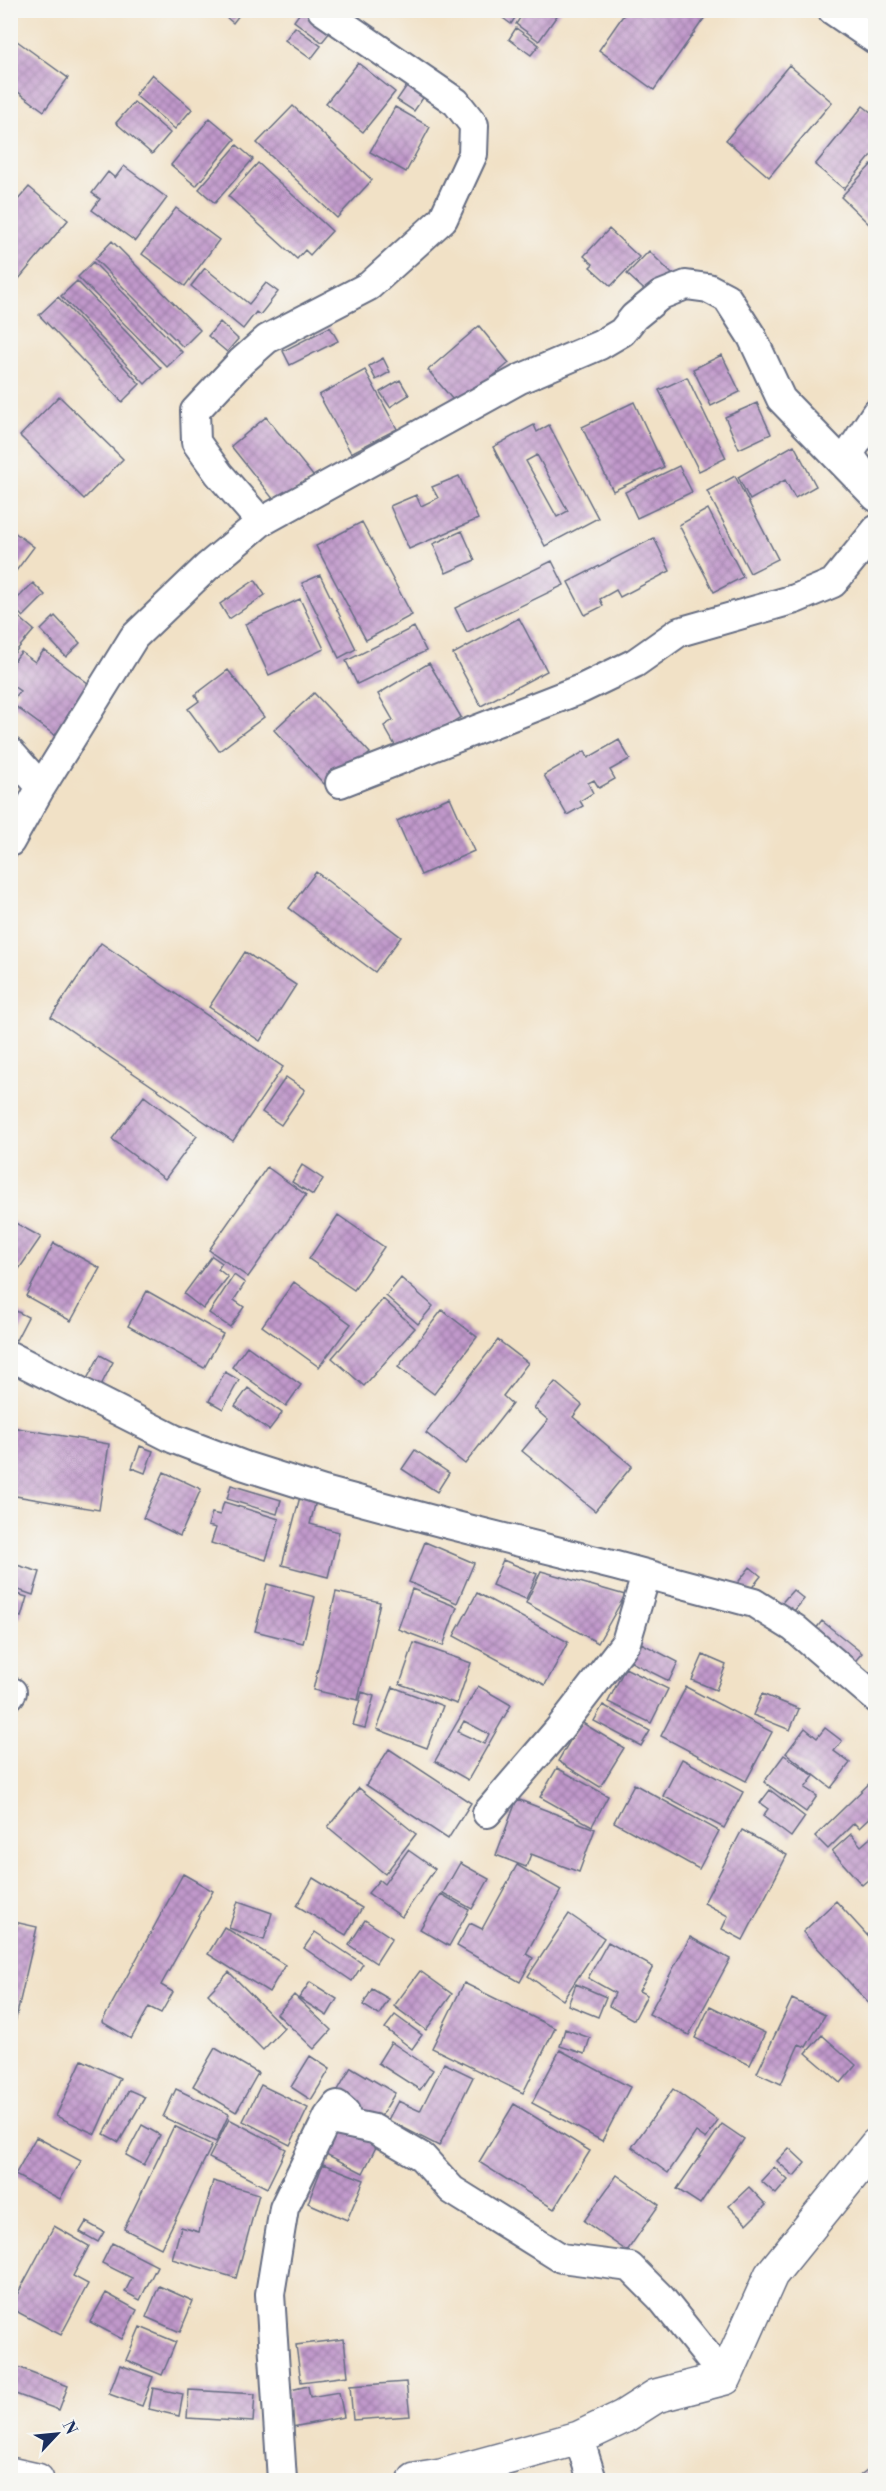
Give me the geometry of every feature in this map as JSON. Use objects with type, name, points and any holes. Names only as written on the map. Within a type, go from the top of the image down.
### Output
[{"type":"main road","points":[[415,2481],[579,2438],[623,2417],[656,2396],[725,2378],[771,2275],[876,2145]]},
{"type":"main road","points":[[10,2474],[37,2481]]},
{"type":"street","points":[[261,522],[219,474],[196,442],[195,411],[241,362],[267,339],[369,286],[443,219],[472,154],[474,125],[456,102],[322,10]]},
{"type":"street","points":[[832,10],[876,40]]},
{"type":"street","points":[[10,842],[41,787],[134,637],[207,567],[261,522],[520,379],[600,345],[622,332],[634,317],[661,295],[686,285],[708,288],[728,298],[752,337],[781,399],[876,497]]},
{"type":"street","points":[[876,413],[849,454],[876,491]]},
{"type":"street","points":[[340,783],[581,689],[635,663],[679,632],[795,599],[833,583],[876,530]]},
{"type":"street","points":[[10,752],[41,787]]},
{"type":"street","points":[[10,1356],[174,1439],[245,1466],[411,1515],[754,1603],[794,1628],[876,1698]]},
{"type":"street","points":[[487,1813],[559,1729],[626,1642],[646,1575]]},
{"type":"street","points":[[282,2481],[270,2294],[284,2208],[328,2116],[337,2105],[345,2112],[336,2121],[374,2129],[422,2157],[452,2190],[561,2258],[630,2267],[660,2298],[725,2378]]},
{"type":"street","points":[[579,2438],[592,2481]]},
{"type":"building","points":[[10,10],[18,10],[10,23]]},
{"type":"building","points":[[218,10],[243,10],[233,23]]},
{"type":"building","points":[[302,10],[331,31],[322,42],[294,21]]},
{"type":"building","points":[[492,10],[520,10],[511,24]]},
{"type":"building","points":[[525,10],[561,10],[539,41],[516,24]]},
{"type":"building","points":[[627,10],[710,10],[654,90],[599,50]]},
{"type":"building","points":[[295,27],[321,46],[311,59],[285,40]]},
{"type":"building","points":[[516,28],[539,45],[531,55],[509,39]]},
{"type":"building","points":[[17,41],[68,78],[44,111],[10,86],[10,50]]},
{"type":"building","points":[[358,63],[395,92],[363,132],[326,103]]},
{"type":"building","points":[[789,65],[832,102],[769,177],[726,140]]},
{"type":"building","points":[[152,74],[192,109],[175,129],[135,95]]},
{"type":"building","points":[[408,84],[425,95],[414,111],[397,100]]},
{"type":"building","points":[[134,102],[170,133],[152,154],[116,123]]},
{"type":"building","points":[[293,106],[372,180],[337,218],[257,143]]},
{"type":"building","points":[[863,106],[876,116],[876,150],[844,189],[815,165]]},
{"type":"building","points":[[395,107],[430,127],[406,172],[370,152]]},
{"type":"building","points":[[210,118],[235,139],[196,186],[171,165]]},
{"type":"building","points":[[237,145],[253,159],[215,203],[199,189]]},
{"type":"building","points":[[258,163],[332,231],[310,255],[305,250],[297,259],[228,196]]},
{"type":"building","points":[[872,164],[876,167],[876,219],[870,225],[841,197]]},
{"type":"building","points":[[124,166],[167,198],[135,241],[92,210],[100,199],[92,193],[108,172],[115,178]]},
{"type":"building","points":[[29,187],[68,220],[18,280],[10,274],[10,209]]},
{"type":"building","points":[[176,208],[219,240],[185,286],[142,254]]},
{"type":"building","points":[[609,229],[639,257],[611,286],[590,267],[593,264],[584,256]]},
{"type":"building","points":[[112,241],[200,330],[183,347],[95,259]]},
{"type":"building","points":[[649,251],[674,276],[653,298],[627,274]]},
{"type":"building","points":[[93,262],[182,352],[167,367],[78,277]]},
{"type":"building","points":[[205,268],[249,304],[266,283],[278,292],[260,315],[256,312],[243,329],[191,286]]},
{"type":"building","points":[[77,281],[161,368],[145,384],[61,296]]},
{"type":"building","points":[[58,297],[140,384],[122,402],[39,315]]},
{"type":"building","points":[[220,322],[238,339],[227,352],[208,336]]},
{"type":"building","points":[[479,326],[509,363],[458,406],[428,370]]},
{"type":"building","points":[[330,327],[338,341],[290,365],[283,351]]},
{"type":"building","points":[[722,355],[740,392],[711,406],[693,369]]},
{"type":"building","points":[[383,358],[390,372],[376,380],[369,366]]},
{"type":"building","points":[[365,370],[397,429],[351,453],[319,395]]},
{"type":"building","points":[[687,377],[726,458],[699,471],[659,390]]},
{"type":"building","points":[[400,380],[409,395],[390,407],[380,392]]},
{"type":"building","points":[[59,396],[123,459],[84,499],[20,436]]},
{"type":"building","points":[[634,402],[664,467],[613,491],[582,427]]},
{"type":"building","points":[[757,403],[771,434],[739,449],[725,417]]},
{"type":"building","points":[[266,417],[314,477],[278,505],[231,446]]},
{"type":"building","points":[[534,425],[537,432],[549,425],[598,518],[545,546],[493,447]],"holes":[[[537,455],[568,511],[557,517],[526,461]]]},
{"type":"building","points":[[794,445],[816,486],[795,498],[785,480],[750,500],[738,477]]},
{"type":"building","points":[[679,466],[692,492],[637,518],[625,492]]},
{"type":"building","points":[[459,476],[478,519],[409,549],[390,506],[416,495],[421,506],[438,498],[432,487]]},
{"type":"building","points":[[735,476],[778,559],[750,573],[707,491]]},
{"type":"building","points":[[708,509],[743,577],[714,592],[679,525]]},
{"type":"building","points":[[362,522],[412,615],[366,640],[316,546]]},
{"type":"building","points":[[10,529],[34,547],[10,579]]},
{"type":"building","points":[[462,531],[475,560],[446,573],[433,544]]},
{"type":"building","points":[[654,538],[670,571],[620,597],[616,590],[600,599],[603,606],[585,615],[568,582]]},
{"type":"building","points":[[552,561],[564,585],[467,632],[455,608]]},
{"type":"building","points":[[320,575],[356,649],[339,658],[302,583]]},
{"type":"building","points":[[255,580],[265,595],[229,619],[220,604]]},
{"type":"building","points":[[33,583],[45,595],[23,617],[11,605]]},
{"type":"building","points":[[300,599],[324,649],[269,675],[245,624]]},
{"type":"building","points":[[55,616],[80,643],[66,657],[41,630]]},
{"type":"building","points":[[20,618],[34,630],[10,658],[10,627]]},
{"type":"building","points":[[519,618],[547,671],[481,706],[453,654]]},
{"type":"building","points":[[414,627],[426,651],[357,684],[346,661]]},
{"type":"building","points":[[44,650],[97,690],[60,739],[11,703],[20,691],[10,684],[10,666],[21,652],[35,662]]},
{"type":"building","points":[[429,663],[461,717],[400,754],[384,726],[393,720],[378,694]]},
{"type":"building","points":[[228,670],[264,717],[219,751],[188,709],[199,701],[195,695]]},
{"type":"building","points":[[314,693],[370,753],[342,780],[336,773],[324,784],[274,730]]},
{"type":"building","points":[[619,740],[630,759],[610,770],[615,779],[599,788],[594,780],[588,783],[593,793],[580,801],[583,806],[567,815],[544,775],[585,751],[588,758]]},
{"type":"building","points":[[450,797],[474,851],[421,875],[397,821]]},
{"type":"building","points":[[316,872],[401,937],[375,972],[289,908]]},
{"type":"building","points":[[101,943],[283,1067],[233,1141],[51,1017]]},
{"type":"building","points":[[245,952],[296,985],[260,1041],[209,1007]]},
{"type":"building","points":[[286,1077],[305,1090],[281,1125],[262,1112]]},
{"type":"building","points":[[144,1096],[197,1136],[165,1179],[112,1139]]},
{"type":"building","points":[[302,1165],[323,1179],[313,1195],[292,1182]]},
{"type":"building","points":[[267,1167],[306,1195],[248,1277],[209,1250]]},
{"type":"building","points":[[338,1215],[384,1247],[354,1290],[309,1259]]},
{"type":"building","points":[[10,1220],[41,1237],[10,1282],[10,1243],[13,1240],[10,1238]]},
{"type":"building","points":[[54,1243],[100,1268],[71,1321],[26,1296]]},
{"type":"building","points":[[212,1256],[222,1263],[218,1269],[228,1277],[203,1309],[184,1294]]},
{"type":"building","points":[[234,1275],[245,1283],[234,1300],[244,1307],[230,1327],[209,1313]]},
{"type":"building","points":[[401,1278],[433,1306],[418,1324],[386,1296]]},
{"type":"building","points":[[294,1282],[351,1324],[319,1367],[262,1326]]},
{"type":"building","points":[[147,1291],[223,1334],[204,1368],[128,1326]]},
{"type":"building","points":[[383,1299],[415,1328],[364,1386],[332,1358]]},
{"type":"building","points":[[10,1308],[28,1317],[16,1340],[10,1337]]},
{"type":"building","points":[[442,1310],[477,1337],[434,1394],[398,1367]]},
{"type":"building","points":[[498,1340],[528,1363],[503,1396],[512,1404],[465,1464],[426,1433]]},
{"type":"building","points":[[247,1346],[301,1385],[286,1406],[232,1367]]},
{"type":"building","points":[[100,1355],[113,1362],[98,1391],[87,1379]]},
{"type":"building","points":[[225,1372],[239,1380],[223,1409],[209,1401]]},
{"type":"building","points":[[555,1382],[582,1405],[573,1417],[632,1466],[595,1511],[522,1451],[548,1420],[534,1408]]},
{"type":"building","points":[[248,1388],[282,1413],[269,1430],[235,1406]]},
{"type":"building","points":[[12,1427],[109,1444],[99,1510],[10,1495]]},
{"type":"building","points":[[140,1446],[153,1451],[145,1473],[132,1468]]},
{"type":"building","points":[[415,1450],[449,1473],[437,1492],[402,1469]]},
{"type":"building","points":[[164,1472],[201,1489],[180,1536],[143,1518]]},
{"type":"building","points":[[231,1485],[281,1500],[277,1514],[227,1499]]},
{"type":"building","points":[[301,1493],[317,1497],[310,1524],[339,1532],[328,1577],[282,1565]]},
{"type":"building","points":[[224,1502],[279,1519],[266,1560],[211,1543],[216,1528],[208,1526],[212,1513],[220,1515]]},
{"type":"building","points":[[425,1542],[474,1563],[457,1603],[409,1582]]},
{"type":"building","points":[[503,1560],[537,1574],[526,1599],[492,1585]]},
{"type":"building","points":[[10,1563],[40,1572],[33,1595],[10,1587]]},
{"type":"building","points":[[750,1567],[761,1576],[747,1594],[736,1585]]},
{"type":"building","points":[[541,1571],[625,1595],[598,1643],[526,1603]]},
{"type":"building","points":[[267,1584],[315,1597],[303,1643],[255,1631]]},
{"type":"building","points":[[412,1589],[457,1607],[443,1646],[398,1629]]},
{"type":"building","points":[[793,1590],[804,1599],[789,1617],[778,1607]]},
{"type":"building","points":[[10,1592],[27,1597],[21,1617],[10,1614]]},
{"type":"building","points":[[336,1592],[380,1602],[358,1700],[313,1690]]},
{"type":"building","points":[[477,1593],[568,1642],[545,1685],[454,1636]]},
{"type":"building","points":[[10,1620],[18,1623],[11,1647],[10,1647]]},
{"type":"building","points":[[822,1621],[862,1653],[851,1666],[812,1634]]},
{"type":"building","points":[[414,1643],[471,1663],[457,1704],[400,1684]]},
{"type":"building","points":[[641,1643],[678,1662],[669,1681],[631,1662]]},
{"type":"building","points":[[703,1655],[726,1665],[716,1690],[692,1680]]},
{"type":"building","points":[[625,1668],[668,1689],[651,1723],[608,1702]]},
{"type":"building","points":[[478,1686],[511,1705],[468,1780],[435,1761]],"holes":[[[464,1721],[489,1734],[484,1744],[458,1732]]]},
{"type":"building","points":[[393,1687],[443,1706],[427,1748],[377,1729]]},
{"type":"building","points":[[686,1687],[772,1732],[746,1781],[661,1736]]},
{"type":"building","points":[[362,1692],[374,1696],[365,1728],[353,1725]]},
{"type":"building","points":[[762,1694],[799,1709],[790,1730],[753,1715]]},
{"type":"building","points":[[603,1705],[650,1731],[641,1746],[594,1721]]},
{"type":"building","points":[[581,1722],[624,1748],[600,1787],[558,1761]]},
{"type":"building","points":[[805,1728],[817,1738],[825,1728],[842,1741],[834,1751],[850,1763],[831,1788],[786,1753]]},
{"type":"building","points":[[389,1749],[471,1803],[448,1839],[366,1785]]},
{"type":"building","points":[[784,1755],[814,1776],[805,1788],[817,1796],[806,1812],[764,1782]]},
{"type":"building","points":[[682,1759],[743,1792],[724,1828],[663,1796]]},
{"type":"building","points":[[557,1768],[608,1796],[592,1826],[540,1797]]},
{"type":"building","points":[[876,1777],[876,1812],[859,1828],[854,1823],[828,1849],[815,1836]]},
{"type":"building","points":[[634,1784],[719,1831],[699,1869],[614,1822]]},
{"type":"building","points":[[359,1788],[416,1834],[385,1874],[328,1827]]},
{"type":"building","points":[[770,1790],[805,1817],[791,1837],[763,1816],[768,1809],[760,1803]]},
{"type":"building","points":[[517,1799],[595,1829],[579,1872],[531,1854],[526,1867],[496,1855]]},
{"type":"building","points":[[742,1830],[787,1855],[743,1940],[722,1929],[728,1916],[704,1903]]},
{"type":"building","points":[[876,1833],[876,1873],[862,1885],[832,1851],[851,1834],[861,1846]]},
{"type":"building","points":[[408,1850],[435,1869],[402,1917],[368,1893],[379,1880],[384,1884]]},
{"type":"building","points":[[460,1863],[489,1879],[472,1909],[443,1893]]},
{"type":"building","points":[[517,1865],[561,1890],[526,1954],[533,1958],[520,1982],[457,1946],[470,1923],[482,1929]]},
{"type":"building","points":[[183,1874],[213,1891],[161,1985],[173,1992],[161,2013],[149,2007],[131,2039],[102,2022]]},
{"type":"building","points":[[313,1878],[362,1908],[346,1935],[297,1906]]},
{"type":"building","points":[[441,1894],[469,1910],[449,1946],[420,1929]]},
{"type":"building","points":[[238,1901],[272,1913],[264,1940],[229,1928]]},
{"type":"building","points":[[836,1901],[876,1945],[876,2003],[872,2007],[803,1932]]},
{"type":"building","points":[[569,1914],[604,1938],[563,2000],[528,1976]]},
{"type":"building","points":[[365,1920],[392,1938],[376,1963],[349,1945]]},
{"type":"building","points":[[10,1921],[37,1927],[11,2040],[10,2040]]},
{"type":"building","points":[[224,1927],[285,1965],[269,1992],[208,1954]]},
{"type":"building","points":[[315,1932],[363,1964],[352,1981],[304,1948]]},
{"type":"building","points":[[690,1937],[730,1959],[689,2035],[649,2014]]},
{"type":"building","points":[[608,1942],[653,1967],[639,1991],[647,1995],[634,2020],[609,2006],[615,1993],[588,1978]]},
{"type":"building","points":[[420,1971],[452,1994],[426,2030],[394,2006]]},
{"type":"building","points":[[229,1972],[284,2028],[263,2050],[208,1994]]},
{"type":"building","points":[[310,1982],[337,1999],[327,2016],[299,1998]]},
{"type":"building","points":[[464,1983],[555,2028],[523,2093],[432,2048]]},
{"type":"building","points":[[576,1984],[606,1997],[598,2017],[568,2005]]},
{"type":"building","points":[[372,1989],[389,1999],[379,2015],[363,2005]]},
{"type":"building","points":[[294,1995],[331,2030],[314,2049],[277,2014]]},
{"type":"building","points":[[792,1999],[825,2015],[806,2047],[799,2044],[781,2084],[757,2073]]},
{"type":"building","points":[[710,2006],[765,2033],[750,2065],[695,2038]]},
{"type":"building","points":[[395,2015],[422,2035],[412,2049],[385,2028]]},
{"type":"building","points":[[565,2029],[590,2038],[585,2054],[560,2046]]},
{"type":"building","points":[[822,2035],[856,2065],[841,2083],[806,2053]]},
{"type":"building","points":[[391,2042],[433,2070],[420,2090],[378,2063]]},
{"type":"building","points":[[215,2048],[258,2073],[236,2112],[193,2086]]},
{"type":"building","points":[[560,2050],[630,2087],[602,2141],[532,2103]]},
{"type":"building","points":[[310,2056],[330,2069],[311,2100],[291,2087]]},
{"type":"building","points":[[82,2060],[120,2078],[95,2134],[56,2116]]},
{"type":"building","points":[[444,2063],[473,2077],[439,2146],[388,2120],[398,2101],[420,2111]]},
{"type":"building","points":[[351,2067],[395,2093],[376,2125],[333,2099]]},
{"type":"building","points":[[261,2085],[308,2108],[290,2145],[243,2121]]},
{"type":"building","points":[[176,2089],[229,2114],[216,2142],[163,2117]]},
{"type":"building","points":[[673,2089],[718,2121],[706,2139],[696,2132],[668,2173],[632,2147]]},
{"type":"building","points":[[129,2090],[145,2097],[119,2142],[104,2134]]},
{"type":"building","points":[[514,2104],[590,2151],[554,2209],[479,2162]]},
{"type":"building","points":[[229,2119],[286,2149],[267,2188],[209,2158]]},
{"type":"building","points":[[336,2124],[377,2145],[363,2173],[322,2152]]},
{"type":"building","points":[[722,2124],[744,2139],[700,2204],[677,2189]]},
{"type":"building","points":[[142,2125],[160,2135],[144,2165],[126,2155]]},
{"type":"building","points":[[174,2126],[212,2145],[161,2248],[124,2229]]},
{"type":"building","points":[[36,2137],[81,2161],[60,2199],[15,2175]]},
{"type":"building","points":[[789,2148],[805,2163],[794,2176],[777,2161]]},
{"type":"building","points":[[323,2164],[364,2180],[347,2220],[308,2203]]},
{"type":"building","points":[[774,2167],[788,2180],[776,2194],[761,2181]]},
{"type":"building","points":[[617,2175],[659,2205],[627,2251],[584,2221]]},
{"type":"building","points":[[213,2181],[259,2194],[236,2278],[172,2259],[181,2227],[199,2232]]},
{"type":"building","points":[[749,2187],[766,2205],[747,2224],[729,2206]]},
{"type":"building","points":[[86,2222],[104,2232],[98,2242],[80,2232]]},
{"type":"building","points":[[54,2226],[89,2246],[73,2276],[88,2284],[61,2335],[10,2308]]},
{"type":"building","points":[[112,2243],[157,2266],[140,2300],[125,2292],[132,2278],[102,2263]]},
{"type":"building","points":[[159,2286],[193,2301],[180,2332],[146,2317]]},
{"type":"building","points":[[106,2293],[137,2310],[122,2339],[90,2322]]},
{"type":"building","points":[[140,2327],[176,2342],[162,2375],[126,2360]]},
{"type":"building","points":[[344,2339],[348,2376],[301,2382],[296,2345]]},
{"type":"building","points":[[10,2364],[68,2386],[59,2410],[10,2392]]},
{"type":"building","points":[[120,2365],[153,2377],[142,2406],[109,2394]]},
{"type":"building","points":[[406,2382],[410,2416],[353,2420],[350,2386]]},
{"type":"building","points":[[308,2386],[310,2397],[339,2392],[344,2417],[292,2427],[286,2391]]},
{"type":"building","points":[[153,2388],[183,2394],[179,2416],[149,2409]]},
{"type":"building","points":[[189,2390],[255,2394],[253,2422],[187,2418]]},
{"type":"building","points":[[867,2470],[875,2480],[854,2480]]}]
